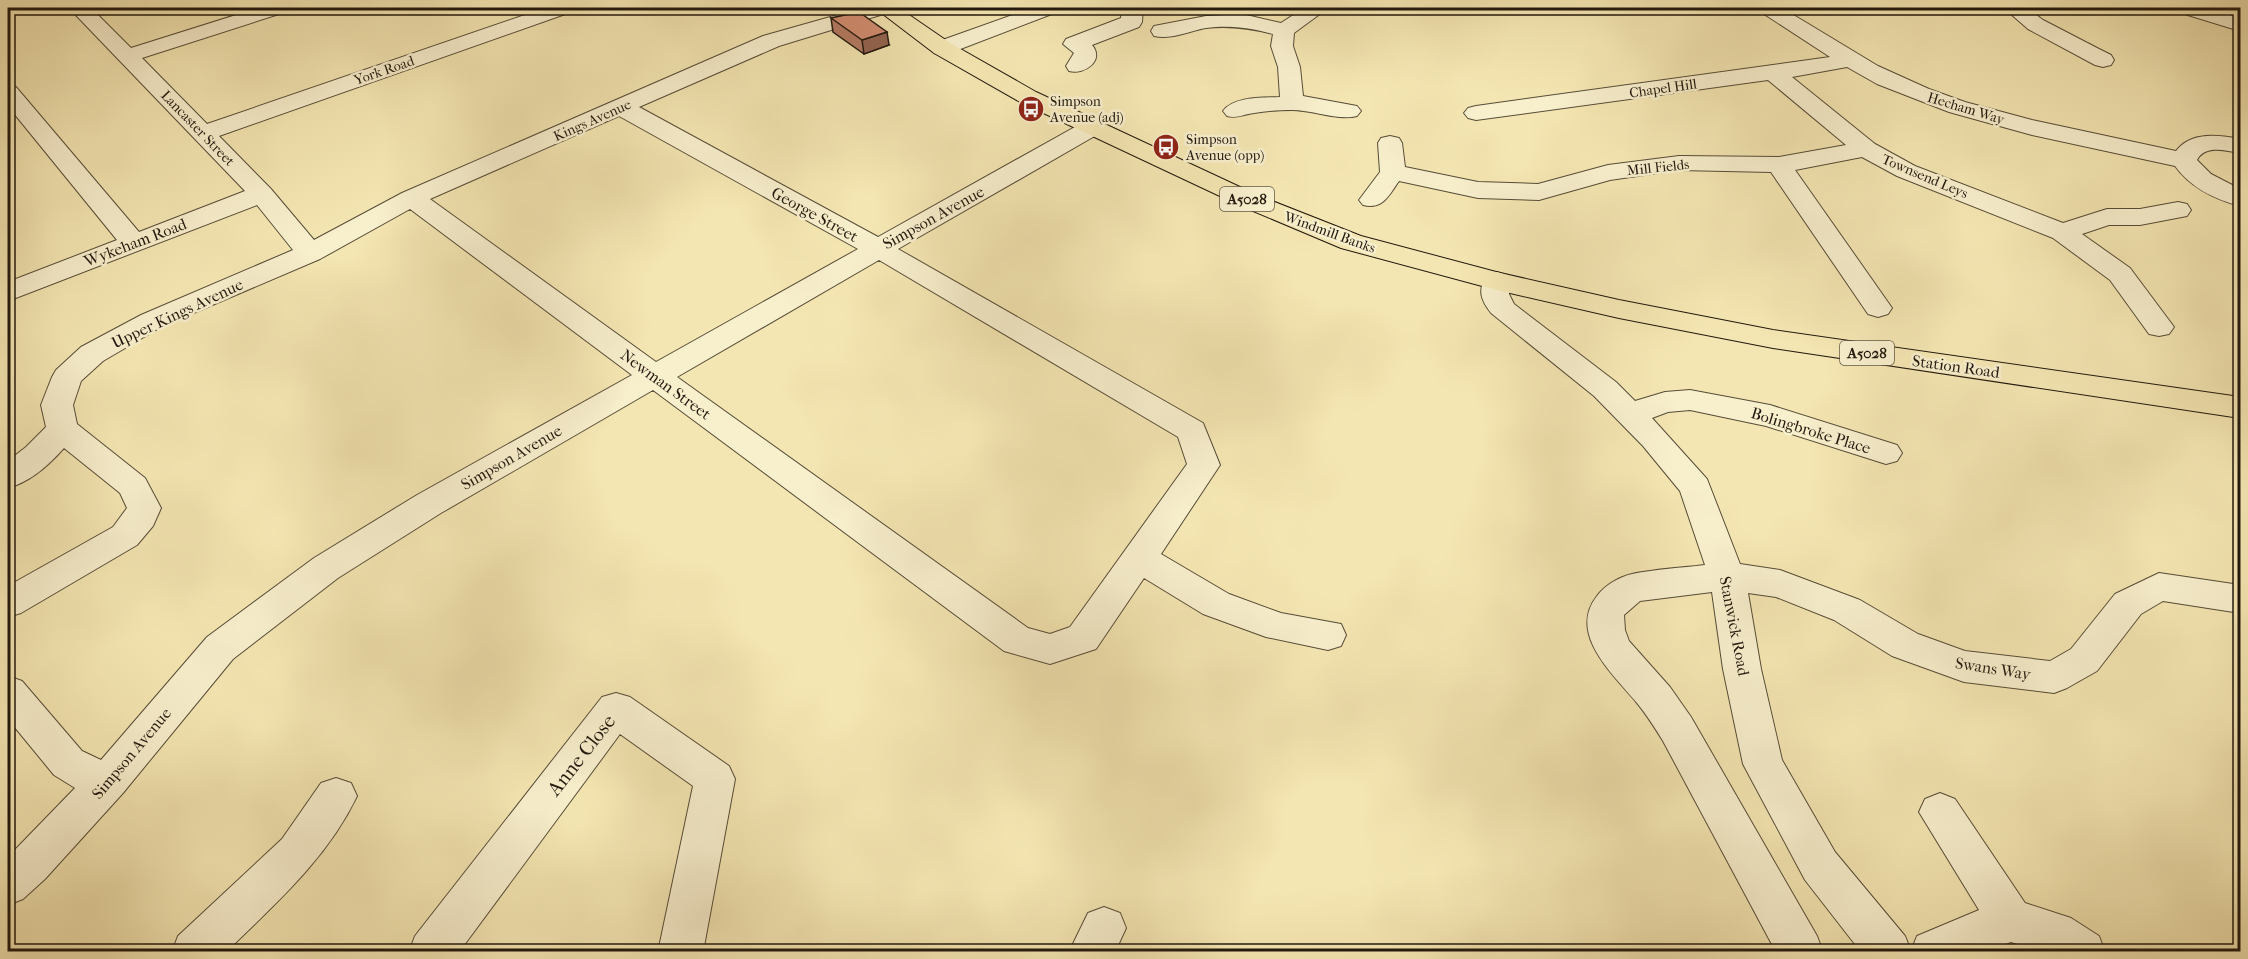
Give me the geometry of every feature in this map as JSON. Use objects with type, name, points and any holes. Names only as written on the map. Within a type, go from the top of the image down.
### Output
[{"type":"main road","name":"Windmill Banks","points":[[884,8],[942,48],[1009,87],[1091,128],[1265,207],[1352,242],[1497,281]]},
{"type":"main road","name":"Station Road","points":[[1497,281],[1619,309],[1773,339],[2241,408]]},
{"type":"street","name":"Lancaster Street","points":[[80,8],[262,194],[310,253]]},
{"type":"street","name":"Kings Avenue","points":[[310,253],[411,198],[771,41],[884,8]]},
{"type":"street","points":[[942,48],[1050,8]]},
{"type":"street","points":[[1077,66],[1085,57],[1085,50],[1065,43],[1131,22],[1133,8]]},
{"type":"street","points":[[1162,31],[1206,22],[1242,20],[1284,30],[1317,8]]},
{"type":"street","name":"Hecham Way","points":[[1768,8],[1850,60],[1884,78],[1931,98],[1983,114],[2184,160]]},
{"type":"street","points":[[2015,8],[2048,34],[2103,60]]},
{"type":"street","points":[[2185,8],[2241,25]]},
{"type":"street","name":"York Road","points":[[204,133],[552,9]]},
{"type":"street","points":[[127,56],[272,10]]},
{"type":"street","points":[[1284,30],[1282,46],[1289,67],[1292,103]]},
{"type":"street","name":"Chapel Hill","points":[[1476,113],[1773,73],[1850,60]]},
{"type":"street","name":"Townsend Leys","points":[[1773,73],[1866,149],[1906,171],[2062,232],[2120,274],[2159,327]]},
{"type":"street","points":[[8,92],[133,242]]},
{"type":"street","points":[[1235,111],[1250,106],[1292,103],[1316,104],[1349,111]]},
{"type":"street","name":"George Street","points":[[621,107],[877,248],[1192,431],[1204,465],[1139,558]]},
{"type":"street","name":"Simpson Avenue","points":[[8,885],[30,865],[109,780],[220,648],[326,568],[429,504],[1091,128]]},
{"type":"street","points":[[1372,200],[1393,172],[1390,143]]},
{"type":"street","points":[[2241,146],[2210,143],[2194,146],[2186,152],[2184,160],[2191,172],[2205,183],[2241,198]]},
{"type":"street","name":"Mill Fields","points":[[1393,172],[1545,201],[1608,173],[1679,163],[1779,165],[1866,149]]},
{"type":"street","points":[[1779,165],[1878,308]]},
{"type":"street","name":"Wykeham Road","points":[[8,292],[262,194]]},
{"type":"street","name":"Newman Street","points":[[411,198],[1017,640],[1050,649],[1083,638],[1139,558]]},
{"type":"street","points":[[2062,232],[2091,220],[2178,210]]},
{"type":"street","name":"Upper Kings Avenue","points":[[62,429],[57,405],[67,377],[92,354],[151,321],[310,253]]},
{"type":"street","name":"Stanwick Road","points":[[1497,281],[1494,299],[1504,310],[1588,375],[1630,414],[1695,487],[1727,576],[1742,669],[1763,764],[1820,866],[1889,951]]},
{"type":"street","name":"Bolingbroke Place","points":[[1630,414],[1665,402],[1690,400],[1770,416],[1886,453]]},
{"type":"street","points":[[8,476],[46,449],[62,429],[133,486],[144,508],[141,517],[125,536],[8,603]]},
{"type":"street","points":[[1139,558],[1216,604],[1279,627],[1328,635]]},
{"type":"street","name":"Swans Way","points":[[1801,951],[1677,729],[1655,697],[1611,643],[1605,618],[1610,606],[1619,596],[1632,588],[1727,576],[1780,584],[1847,610],[1905,645],[1964,666],[2054,677],[2084,660],[2128,604],[2159,587],[2241,599]]},
{"type":"street","points":[[8,692],[68,763],[86,774],[109,780]]},
{"type":"street","name":"Anne Close","points":[[431,951],[616,709],[715,779],[680,951]]},
{"type":"street","points":[[194,951],[297,853],[336,796]]},
{"type":"street","points":[[1940,812],[2011,921]]},
{"type":"street","points":[[1933,951],[1977,932],[2011,921],[2055,933],[2083,951]]},
{"type":"building","points":[[859,12],[887,32],[862,40],[831,18]]},
{"type":"place","name":"Simpson Avenue (adj)","points":[[1031,109]]},
{"type":"place","name":"Simpson Avenue (opp)","points":[[1166,147]]}]
